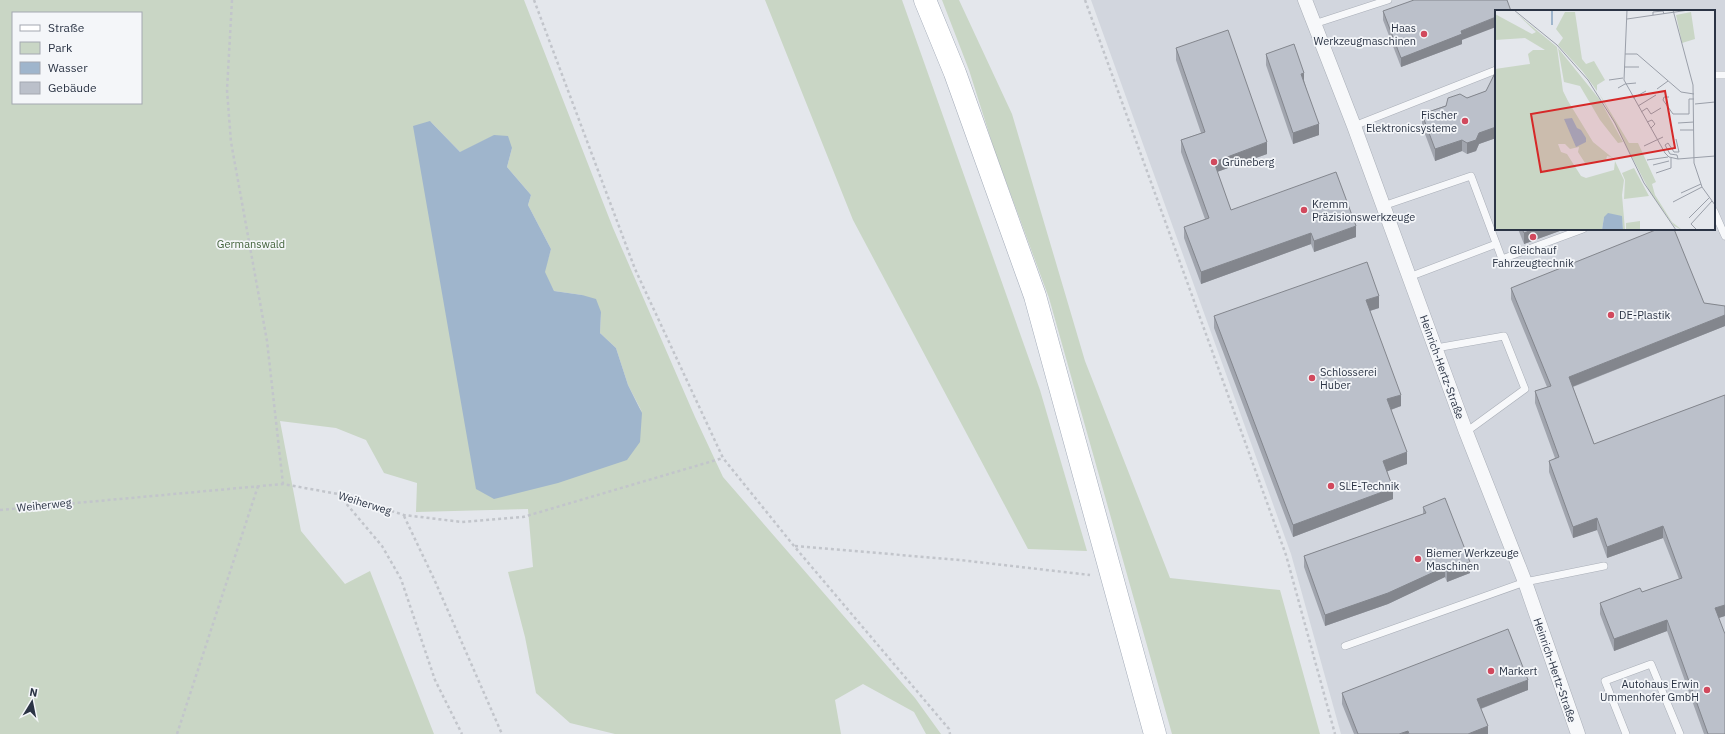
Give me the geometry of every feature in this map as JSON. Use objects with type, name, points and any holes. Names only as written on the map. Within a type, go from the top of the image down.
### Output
[{"type":"main road","points":[[925,0],[955,73],[1035,296],[1155,734]]},
{"type":"street","name":"Heinrich-Hertz-Straße","points":[[1304,0],[1354,126],[1466,432],[1525,582],[1578,734]]},
{"type":"lane","points":[[1314,24],[1388,0]]},
{"type":"lane","points":[[1354,126],[1495,70]]},
{"type":"lane","points":[[1383,206],[1472,176],[1502,259],[1579,230]]},
{"type":"lane","points":[[1715,213],[1725,236]]},
{"type":"lane","points":[[1409,277],[1496,244]]},
{"type":"lane","points":[[1436,348],[1504,336],[1525,389],[1466,432]]},
{"type":"lane","points":[[1345,646],[1525,582],[1604,566]]},
{"type":"lane","points":[[1626,734],[1605,681],[1651,664],[1680,734]]},
{"type":"path","points":[[232,0],[227,90],[232,142],[267,341],[282,484]]},
{"type":"path","points":[[534,0],[635,269],[723,458],[794,546],[949,729],[950,734]]},
{"type":"path","points":[[1085,0],[1286,555],[1335,734]]},
{"type":"path","name":"Weiherweg","points":[[0,510],[282,484],[338,494],[404,515],[462,522],[524,517],[723,458]]},
{"type":"path","points":[[177,734],[258,486]]},
{"type":"path","points":[[338,494],[382,546],[401,579],[435,680],[462,734]]},
{"type":"path","points":[[404,515],[434,579],[502,734]]},
{"type":"path","points":[[794,546],[960,560],[1113,577]]},
{"type":"shaded area","points":[[1091,0],[1725,0],[1725,734],[1341,734],[1291,554]]},
{"type":"green space","name":"Germanswald","points":[[0,0],[524,0],[613,228],[695,417],[723,477],[915,698],[941,734],[926,734],[914,712],[863,684],[835,700],[841,734],[615,734],[570,723],[536,693],[525,637],[508,572],[533,567],[528,509],[416,512],[417,483],[384,473],[366,440],[336,428],[280,421],[301,531],[345,584],[370,571],[434,734],[0,734]],"holes":[[[430,121],[460,152],[512,148],[507,167],[531,195],[528,205],[551,249],[544,272],[554,291],[582,295],[601,312],[600,333],[616,348],[628,385],[642,412]]]},
{"type":"green space","points":[[765,0],[902,0],[1040,390],[1087,551],[1028,549],[853,220]]},
{"type":"green space","points":[[942,0],[959,0],[1012,114],[1085,361],[1170,578],[1280,590],[1320,734],[1172,734],[1049,298],[994,149],[969,70]]},
{"type":"water","points":[[430,121],[460,152],[494,135],[508,136],[512,148],[507,167],[531,195],[528,205],[551,249],[545,272],[554,291],[582,295],[596,299],[601,312],[600,333],[616,348],[628,385],[642,413],[640,442],[627,460],[558,483],[494,499],[476,489],[413,126]]},
{"type":"building","name":"Haas Werkzeugmaschinen","points":[[1414,0],[1507,0],[1511,10],[1495,10],[1495,17],[1461,31],[1462,34],[1401,58],[1383,11]]},
{"type":"building","points":[[1228,30],[1267,142],[1214,162],[1231,210],[1336,172],[1356,226],[1314,241],[1311,233],[1201,272],[1184,227],[1209,218],[1181,140],[1205,132],[1176,48]]},
{"type":"building","points":[[1294,44],[1304,73],[1301,74],[1319,124],[1293,133],[1266,54]]},
{"type":"building","name":"Fischer Elektronicsysteme","points":[[1495,73],[1495,127],[1479,133],[1476,140],[1467,143],[1462,140],[1435,149],[1422,114],[1446,106],[1448,98],[1460,94],[1467,98],[1486,91]]},
{"type":"building","points":[[1522,230],[1532,230],[1524,233]]},
{"type":"building","points":[[1656,230],[1674,230],[1704,303],[1725,306],[1725,315],[1569,377],[1594,444],[1725,395],[1725,605],[1715,608],[1725,634],[1725,734],[1708,734],[1667,620],[1614,639],[1600,603],[1640,588],[1642,592],[1682,578],[1663,526],[1607,547],[1597,518],[1573,527],[1549,461],[1559,457],[1535,391],[1551,386],[1511,288]]},
{"type":"building","points":[[1367,262],[1379,296],[1366,300],[1401,395],[1387,399],[1407,452],[1383,461],[1393,488],[1293,525],[1214,316]]},
{"type":"building","points":[[1445,498],[1470,562],[1447,571],[1445,567],[1388,593],[1325,615],[1304,556],[1426,513],[1423,507]]},
{"type":"building","points":[[1508,629],[1528,680],[1477,699],[1488,726],[1468,734],[1409,734],[1408,731],[1399,734],[1358,734],[1342,693]]},
{"type":"place","name":"Haas Werkzeugmaschinen","points":[[1424,34]]},
{"type":"place","name":"Fischer Elektronicsysteme","points":[[1465,121]]},
{"type":"place","name":"Grüneberg","points":[[1214,162]]},
{"type":"place","name":"Kremm Präzisionswerkzeuge","points":[[1304,210]]},
{"type":"place","name":"Gleichauf Fahrzeugtechnik","points":[[1533,237]]},
{"type":"place","name":"DE-Plastik","points":[[1611,315]]},
{"type":"place","name":"Schlosserei Huber","points":[[1312,378]]},
{"type":"place","name":"SLE-Technik","points":[[1331,486]]},
{"type":"place","name":"Biemer Werkzeuge Maschinen","points":[[1418,559]]},
{"type":"place","name":"Markert","points":[[1491,671]]},
{"type":"place","name":"Autohaus Erwin Ummenhofer GmbH","points":[[1707,690]]}]
